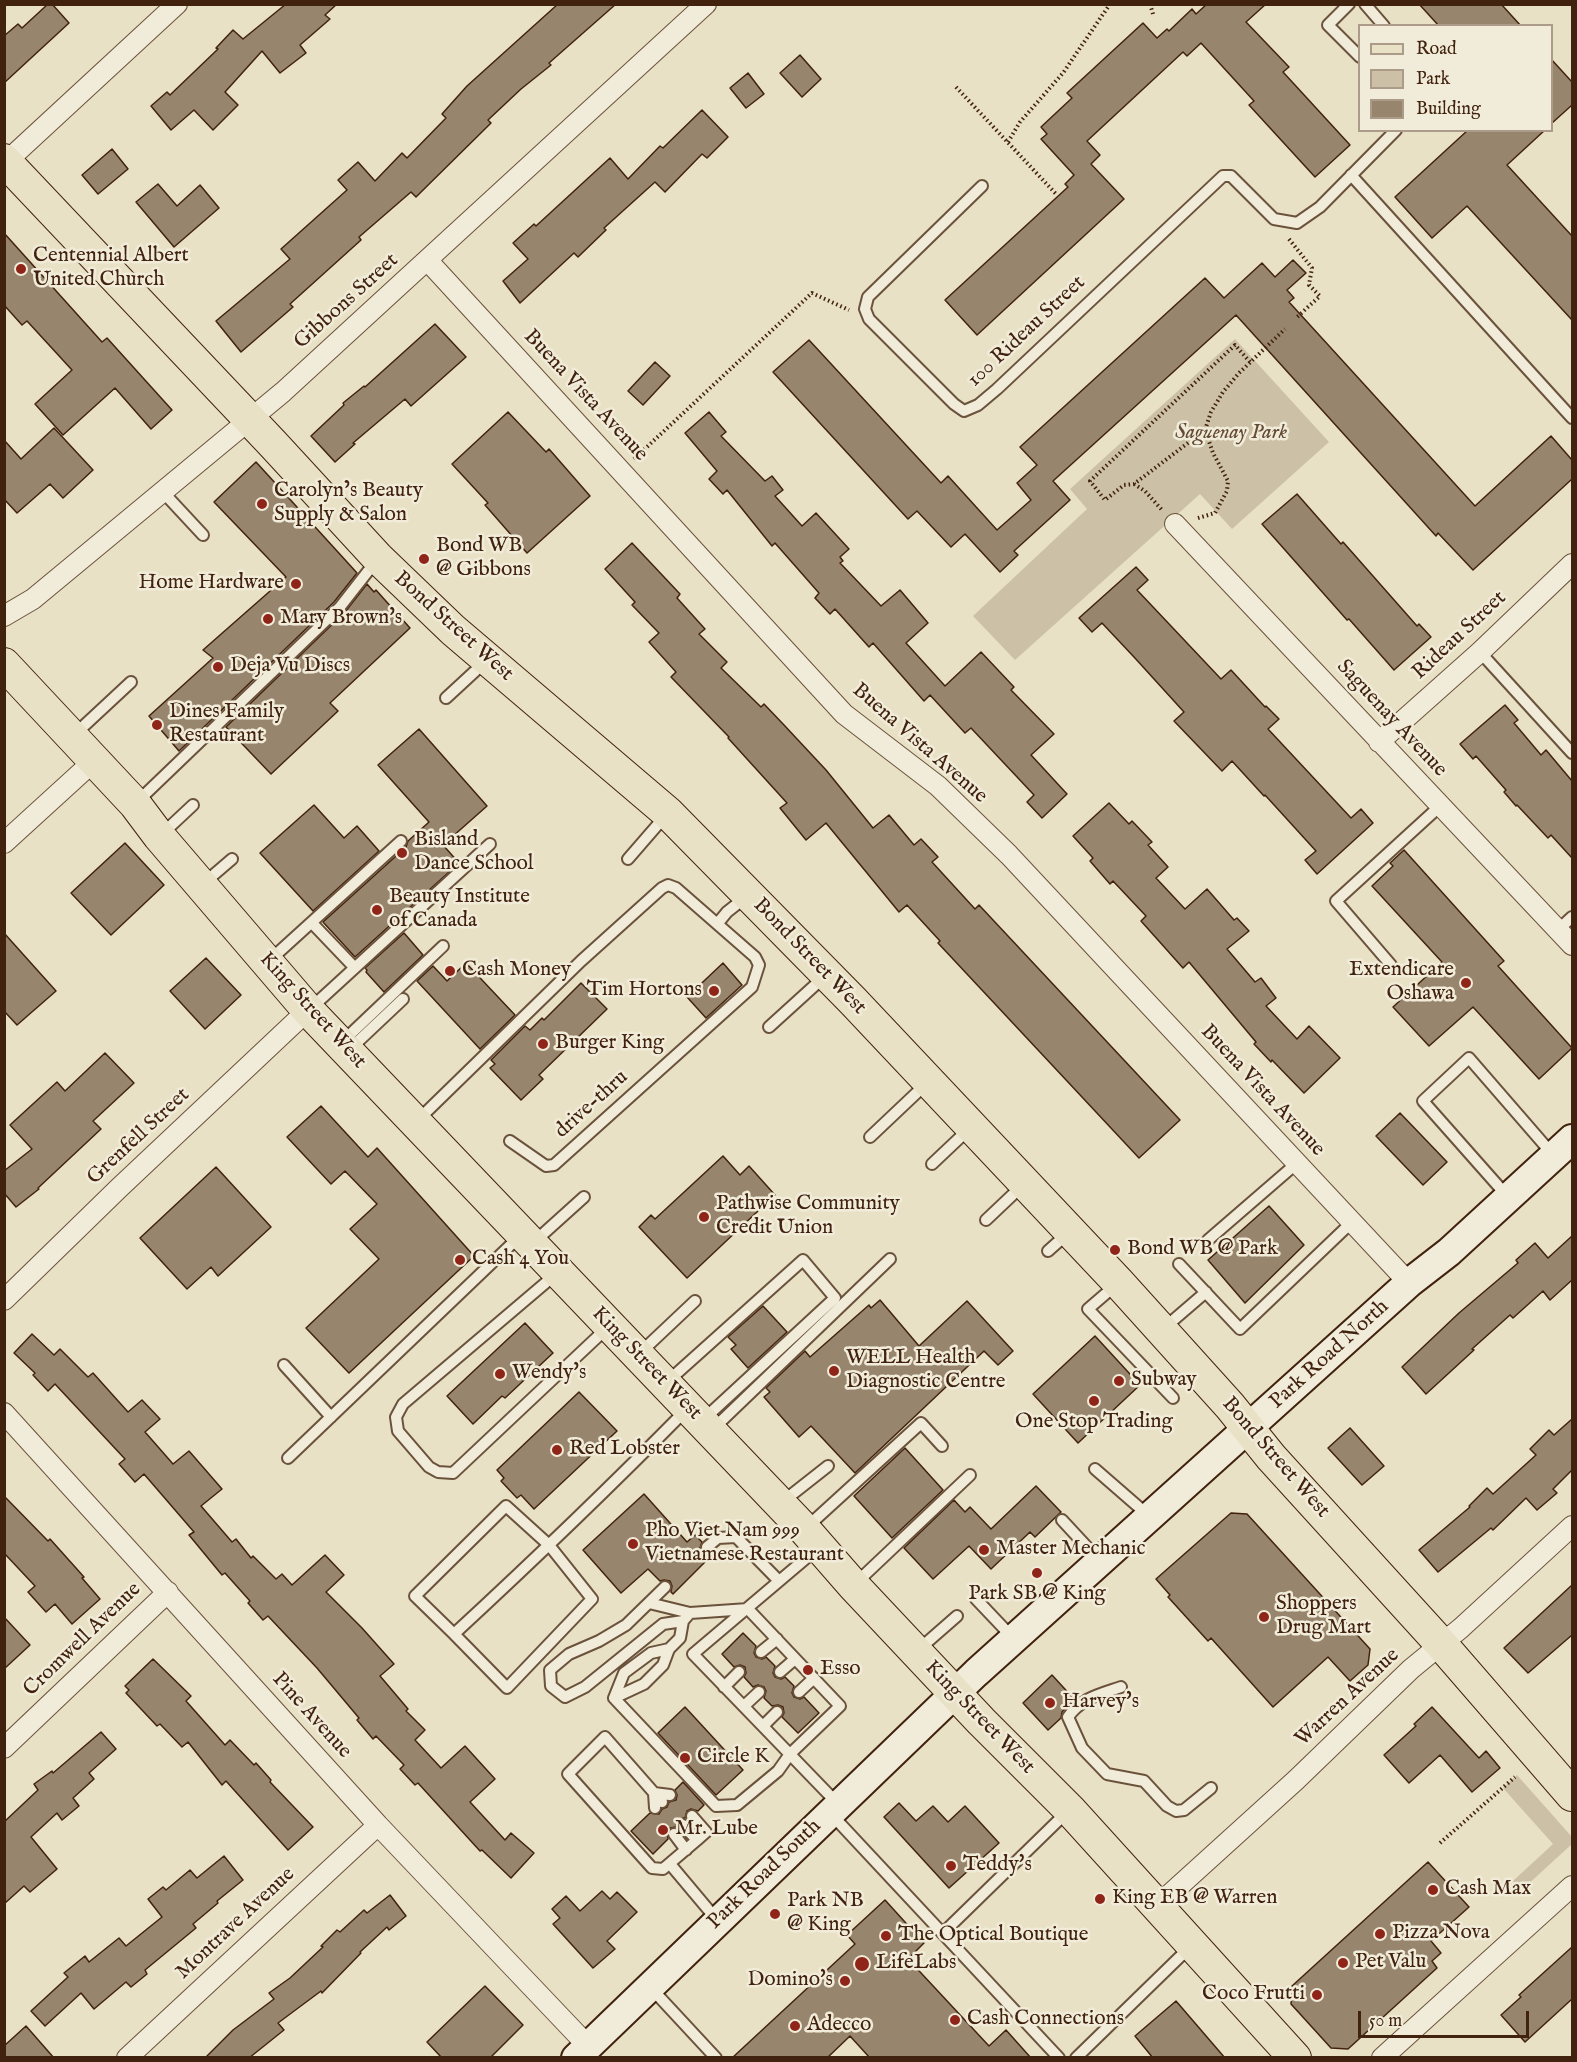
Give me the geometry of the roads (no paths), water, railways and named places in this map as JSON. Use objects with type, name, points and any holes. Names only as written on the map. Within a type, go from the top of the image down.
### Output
[{"type":"main road","name":"Bond Street West","points":[[5,161],[378,558],[487,660],[668,813],[826,974],[1024,1184],[1059,1241],[1119,1282],[1271,1457],[1442,1645],[1572,1795]]},
{"type":"main road","name":"King Street West","points":[[4,664],[135,804],[159,836],[308,1010],[780,1504],[956,1694],[1070,1810],[1295,2058]]},
{"type":"main road","name":"Park Road North","points":[[956,1694],[1248,1428],[1409,1283],[1449,1252],[1563,1147]]},
{"type":"main road","name":"Park Road South","points":[[582,2052],[649,1985],[956,1694]]},
{"type":"street","points":[[5,161],[177,4]]},
{"type":"street","name":"Gibbons Street","points":[[4,616],[33,599],[250,420],[428,261],[706,4]]},
{"type":"street","name":"Buena Vista Avenue","points":[[428,261],[844,714],[938,786],[1009,855],[1409,1283]]},
{"type":"street","name":"Saguenay Avenue","points":[[1175,524],[1440,806],[1565,923],[1572,945]]},
{"type":"street","name":"Rideau Street","points":[[1379,742],[1480,652],[1572,564]]},
{"type":"street","points":[[4,843],[94,760]]},
{"type":"street","name":"Grenfell Street","points":[[4,1300],[308,1010]]},
{"type":"street","name":"Pine Avenue","points":[[4,1413],[582,2052]]},
{"type":"street","name":"Warren Avenue","points":[[1157,1906],[1296,1780],[1411,1670],[1442,1645],[1572,1526]]},
{"type":"street","name":"Cromwell Avenue","points":[[4,1748],[168,1593]]},
{"type":"street","name":"Montrave Avenue","points":[[127,2058],[378,1825]]},
{"type":"street","points":[[1382,2058],[1572,1886]]},
{"type":"lane","points":[[1349,4],[1328,25],[1358,56]]},
{"type":"lane","points":[[1365,4],[1382,24]]},
{"type":"lane","points":[[1394,132],[1351,175],[1572,418]]},
{"type":"lane","name":"100 Rideau Street","points":[[982,186],[868,297],[865,309],[869,319],[954,404],[964,411],[978,405],[997,389],[1223,176],[1231,176],[1274,219],[1297,223],[1320,207],[1351,175]]},
{"type":"lane","points":[[163,492],[203,535]]},
{"type":"lane","points":[[135,804],[340,607],[378,558]]},
{"type":"lane","points":[[1480,652],[1572,753]]},
{"type":"lane","points":[[446,698],[487,660]]},
{"type":"lane","points":[[72,736],[131,682]]},
{"type":"lane","points":[[159,836],[193,805]]},
{"type":"lane","points":[[1391,965],[1336,901],[1440,806]]},
{"type":"lane","points":[[628,859],[668,813]]},
{"type":"lane","points":[[267,962],[401,841]]},
{"type":"lane","points":[[308,1010],[490,844]]},
{"type":"lane","points":[[202,885],[232,859]]},
{"type":"lane","points":[[416,1122],[581,961],[662,888],[668,885],[676,888],[717,923],[749,895]]},
{"type":"lane","points":[[312,923],[354,967]]},
{"type":"lane","name":"drive-thru","points":[[510,1141],[546,1166],[554,1165],[752,987],[759,965],[755,957],[717,923]]},
{"type":"lane","points":[[344,1047],[443,946]]},
{"type":"lane","points":[[770,1027],[826,974]]},
{"type":"lane","points":[[344,1047],[403,999]]},
{"type":"lane","points":[[1508,1197],[1424,1101],[1469,1058],[1563,1147]]},
{"type":"lane","points":[[870,1137],[929,1082]]},
{"type":"lane","points":[[932,1164],[971,1127]]},
{"type":"lane","points":[[1208,1240],[1297,1163]]},
{"type":"lane","points":[[986,1220],[1024,1184]]},
{"type":"lane","points":[[288,1458],[527,1239],[584,1197]]},
{"type":"lane","points":[[1179,1264],[1240,1329],[1352,1222]]},
{"type":"lane","points":[[454,1634],[597,1500],[700,1420],[891,1259]]},
{"type":"lane","points":[[665,1384],[803,1260],[835,1298],[700,1420]]},
{"type":"lane","points":[[559,1272],[403,1404],[396,1417],[398,1431],[429,1467],[438,1472],[453,1473],[610,1326]]},
{"type":"lane","points":[[1119,1282],[1088,1310],[1173,1398]]},
{"type":"lane","points":[[1162,1330],[1206,1292]]},
{"type":"lane","points":[[638,1355],[695,1301]]},
{"type":"lane","points":[[284,1365],[331,1418]]},
{"type":"lane","points":[[942,1446],[921,1423],[812,1538],[779,1581],[693,1654],[790,1754],[943,1933],[1059,2058]]},
{"type":"lane","points":[[780,1504],[828,1466]]},
{"type":"lane","points":[[1095,1469],[1150,1517]]},
{"type":"lane","points":[[853,1585],[970,1475]]},
{"type":"lane","points":[[506,1506],[549,1545],[592,1599],[507,1688],[454,1634],[416,1596],[506,1506]]},
{"type":"lane","points":[[1062,1520],[1101,1561]]},
{"type":"lane","points":[[707,1547],[718,1538],[736,1537],[779,1581]]},
{"type":"lane","points":[[665,1587],[626,1625],[599,1641],[569,1653],[550,1670],[551,1686],[565,1697],[585,1687],[663,1624],[686,1617],[748,1609]]},
{"type":"lane","points":[[976,1599],[1014,1639]]},
{"type":"lane","points":[[649,1603],[686,1617]]},
{"type":"lane","points":[[615,1698],[716,1806],[737,1805],[778,1771],[790,1754],[840,1706],[748,1609]]},
{"type":"lane","points":[[916,1652],[957,1616]]},
{"type":"lane","points":[[615,1698],[644,1684],[663,1665],[669,1649],[680,1638],[686,1617]]},
{"type":"lane","points":[[761,1652],[777,1639]]},
{"type":"lane","points":[[615,1698],[624,1673],[651,1653],[669,1649]]},
{"type":"lane","points":[[780,1672],[795,1659]]},
{"type":"lane","points":[[724,1687],[739,1672]]},
{"type":"lane","points":[[799,1692],[814,1678]]},
{"type":"lane","points":[[1121,1687],[1087,1699],[1075,1707],[1068,1717],[1082,1748],[1107,1774],[1144,1781],[1167,1806],[1176,1811],[1184,1810],[1211,1788]]},
{"type":"lane","points":[[744,1707],[759,1692]]},
{"type":"lane","points":[[763,1726],[777,1712]]},
{"type":"lane","points":[[663,1801],[605,1737],[568,1774],[652,1868],[663,1869],[706,1832],[692,1816]]},
{"type":"lane","points":[[943,1933],[1070,1810]]},
{"type":"lane","points":[[683,1825],[697,1840]]},
{"type":"lane","points":[[674,1834],[686,1850]]},
{"type":"lane","points":[[670,1864],[717,1920]]},
{"type":"lane","points":[[1076,2058],[1193,1945]]},
{"type":"lane","points":[[649,1985],[716,2058]]},
{"type":"place","name":"Centennial Albert United Church","points":[[21,269]]},
{"type":"place","name":"Carolyn’s Beauty Supply & Salon","points":[[262,504]]},
{"type":"place","name":"Bond WB @ Gibbons","points":[[424,559]]},
{"type":"place","name":"Home Hardware","points":[[296,584]]},
{"type":"place","name":"Mary Brown's","points":[[268,619]]},
{"type":"place","name":"Deja Vu Discs","points":[[218,667]]},
{"type":"place","name":"Dines Family Restaurant","points":[[157,725]]},
{"type":"place","name":"Bisland Dance School","points":[[402,853]]},
{"type":"place","name":"Beauty Institute of Canada","points":[[377,910]]},
{"type":"place","name":"Cash Money","points":[[450,971]]},
{"type":"place","name":"Extendicare Oshawa","points":[[1466,983]]},
{"type":"place","name":"Tim Hortons","points":[[714,991]]},
{"type":"place","name":"Burger King","points":[[543,1044]]},
{"type":"place","name":"Pathwise Community Credit Union","points":[[704,1217]]},
{"type":"place","name":"Bond WB @ Park","points":[[1115,1250]]},
{"type":"place","name":"Cash 4 You","points":[[460,1260]]},
{"type":"place","name":"WELL Health Diagnostic Centre","points":[[834,1371]]},
{"type":"place","name":"Wendy's","points":[[500,1374]]},
{"type":"place","name":"Subway","points":[[1119,1381]]},
{"type":"place","name":"One Stop Trading","points":[[1094,1401]]},
{"type":"place","name":"Red Lobster","points":[[557,1450]]},
{"type":"place","name":"Pho Viet Nam 999 Vietnamese Restaurant","points":[[633,1544]]},
{"type":"place","name":"Master Mechanic","points":[[984,1550]]},
{"type":"place","name":"Park SB @ King","points":[[1037,1573]]},
{"type":"place","name":"Shoppers Drug Mart","points":[[1264,1617]]},
{"type":"place","name":"Esso","points":[[808,1670]]},
{"type":"place","name":"Harvey's","points":[[1050,1703]]},
{"type":"place","name":"Circle K","points":[[685,1758]]},
{"type":"place","name":"Mr. Lube","points":[[663,1830]]},
{"type":"place","name":"Teddy's","points":[[951,1866]]},
{"type":"place","name":"Cash Max","points":[[1433,1890]]},
{"type":"place","name":"King EB @ Warren","points":[[1100,1899]]},
{"type":"place","name":"Park NB @ King","points":[[775,1914]]},
{"type":"place","name":"Pizza Nova","points":[[1380,1934]]},
{"type":"place","name":"The Optical Boutique","points":[[886,1936]]},
{"type":"place","name":"Pet Valu","points":[[1343,1963]]},
{"type":"place","name":"LifeLabs","points":[[862,1964]]},
{"type":"place","name":"Domino's","points":[[845,1981]]},
{"type":"place","name":"Coco Frutti","points":[[1317,1995]]},
{"type":"place","name":"Cash Connections","points":[[955,2020]]},
{"type":"place","name":"Adecco","points":[[795,2026]]},
{"type":"park label","name":"Saguenay Park","points":[[1231,434]]}]
